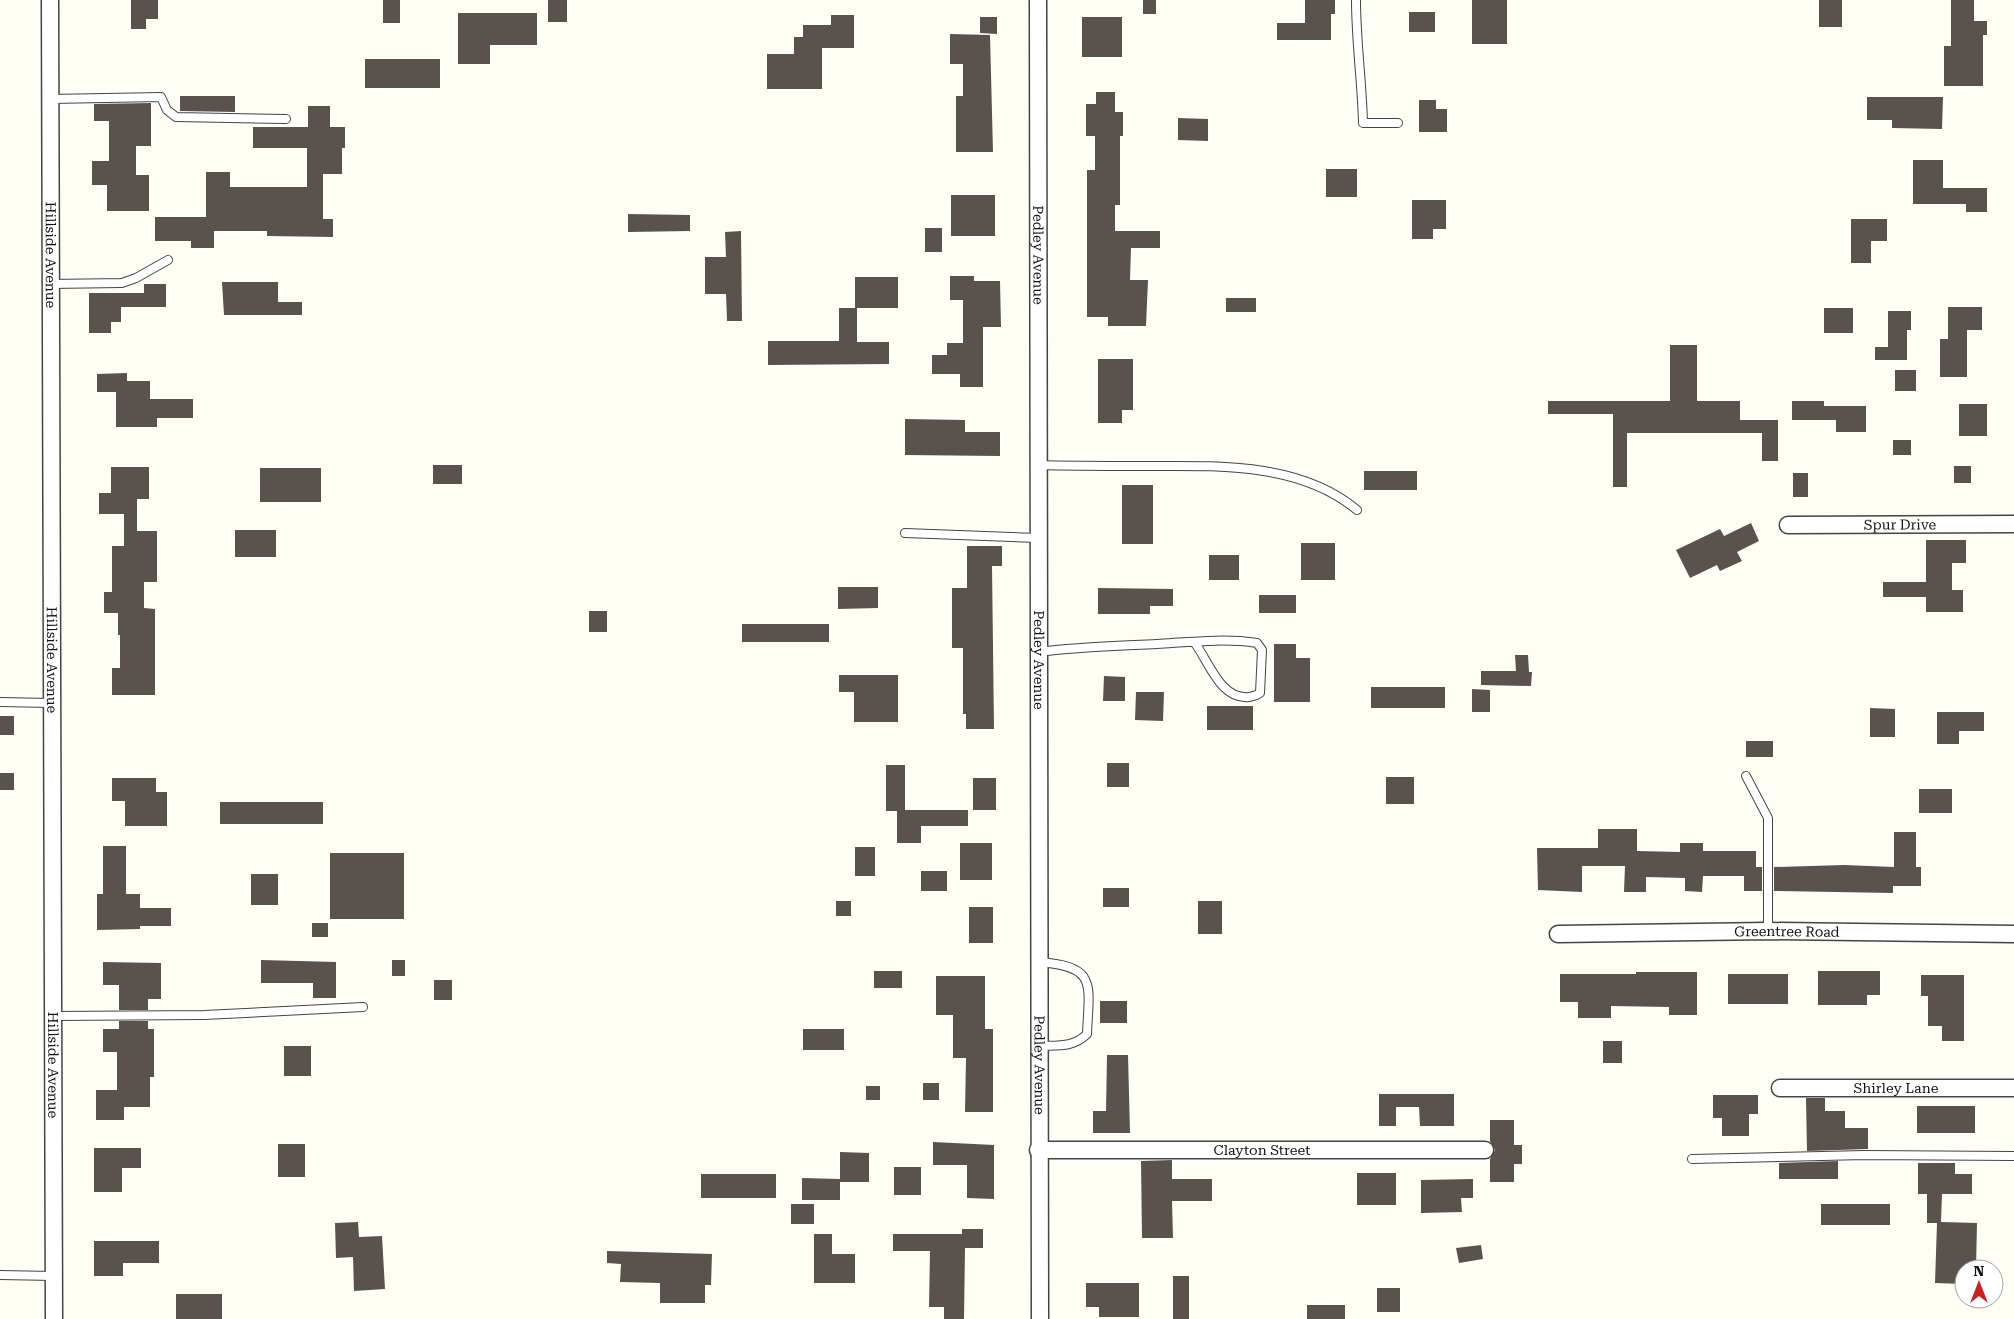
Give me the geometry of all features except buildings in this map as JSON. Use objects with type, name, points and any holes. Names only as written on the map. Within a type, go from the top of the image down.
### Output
[{"type":"street","name":"Hillside Avenue","points":[[50,0],[54,1319]]},
{"type":"street","name":"Pedley Avenue","points":[[1038,0],[1038,1150],[1040,1319]]},
{"type":"street","name":"Spur Drive","points":[[1788,525],[2014,524]]},
{"type":"street","name":"Greentree Road","points":[[1558,934],[1768,931],[2014,934]]},
{"type":"street","name":"Shirley Lane","points":[[1780,1088],[2014,1088]]},
{"type":"street","name":"Clayton Street","points":[[1038,1150],[1485,1150]]},
{"type":"lane","points":[[1356,0],[1356,30],[1362,80],[1363,123],[1398,123]]},
{"type":"lane","points":[[50,99],[161,97],[167,110],[176,117],[286,119]]},
{"type":"lane","points":[[50,284],[122,283],[136,278],[168,260]]},
{"type":"lane","points":[[1038,465],[1239,467],[1287,476],[1329,490],[1358,510]]},
{"type":"lane","points":[[905,533],[1038,538]]},
{"type":"lane","points":[[1038,652],[1194,642],[1245,641],[1257,643],[1262,650],[1260,693],[1256,696],[1244,697],[1231,695],[1223,687],[1204,654],[1194,642]]},
{"type":"lane","points":[[0,702],[51,703]]},
{"type":"lane","points":[[1746,776],[1768,818],[1768,931]]},
{"type":"lane","points":[[1038,962],[1061,963],[1075,968],[1084,974],[1089,988],[1087,1034],[1080,1041],[1070,1045],[1038,1046]]},
{"type":"lane","points":[[54,1016],[204,1015],[363,1007]]},
{"type":"lane","points":[[1692,1159],[1865,1155],[2014,1156]]},
{"type":"lane","points":[[0,1275],[54,1276]]}]
